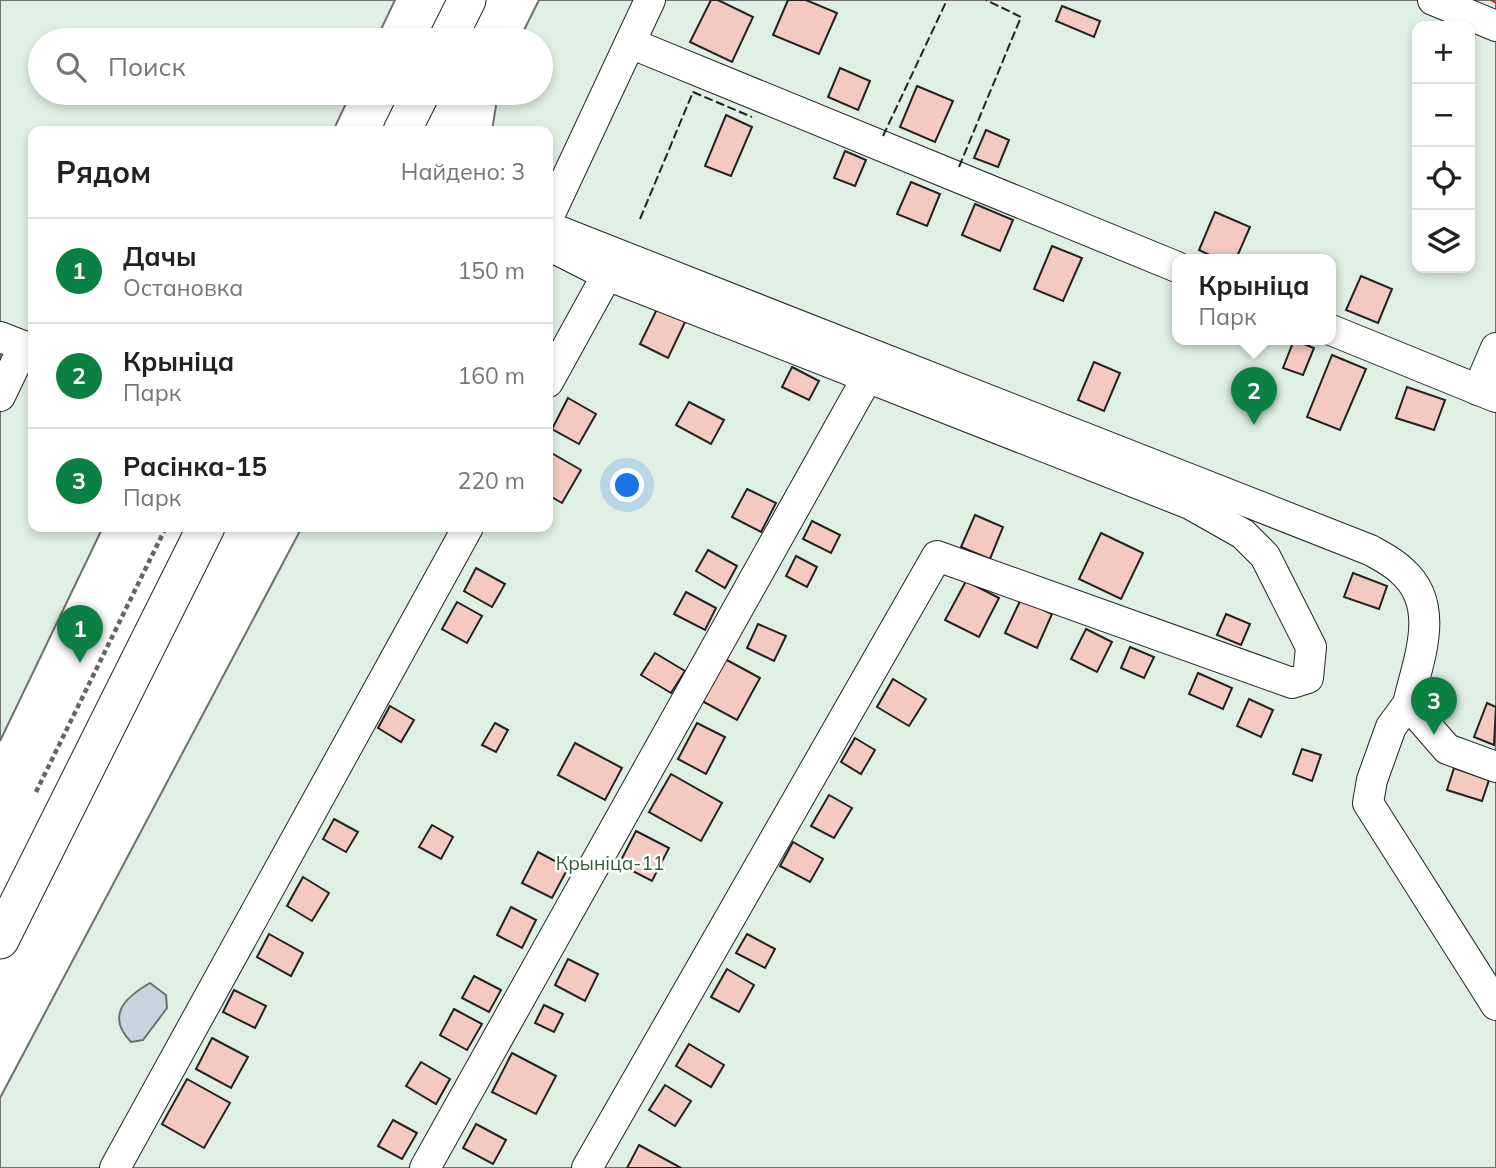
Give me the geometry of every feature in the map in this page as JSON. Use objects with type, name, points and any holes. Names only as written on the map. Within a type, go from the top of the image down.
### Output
[{"type":"main road","points":[[453,28],[467,0]]},
{"type":"main road","points":[[404,126],[415,105]]},
{"type":"main road","points":[[0,940],[204,532]]},
{"type":"street","points":[[553,207],[650,0]]},
{"type":"street","points":[[1433,0],[1496,26]]},
{"type":"street","points":[[630,43],[1172,265]]},
{"type":"street","points":[[553,229],[1370,550],[1403,571],[1422,600],[1426,624],[1408,704],[1391,727],[1372,780],[1368,803],[1496,1005]]},
{"type":"street","points":[[553,248],[607,275],[1190,504],[1243,534],[1265,556],[1311,647],[1308,678],[1292,683],[937,556],[587,1168]]},
{"type":"street","points":[[553,374],[607,275]]},
{"type":"street","points":[[1336,332],[1487,394],[1496,348]]},
{"type":"street","points":[[0,396],[19,344]]},
{"type":"street","points":[[431,1166],[867,378]]},
{"type":"street","points":[[115,1168],[465,532]]},
{"type":"street","points":[[1408,704],[1447,749],[1496,766]]},
{"type":"path","points":[[31,803],[164,532]]},
{"type":"green space","points":[[0,0],[395,0],[382,28],[28,28],[28,105],[345,105],[335,126],[28,126],[28,532],[101,532],[0,741]]},
{"type":"green space","name":"Крыніца-11","points":[[539,0],[1496,0],[1496,1168],[0,1168],[0,1098],[299,532],[553,532],[553,126],[493,126],[496,105],[553,105],[553,28],[525,28]]},
{"type":"shaded area","points":[[150,983],[166,995],[167,1008],[143,1040],[131,1042],[120,1024],[121,1008]]},
{"type":"building","points":[[711,0],[718,0],[753,17],[732,62],[690,42]]},
{"type":"building","points":[[788,0],[806,0],[837,13],[819,54],[773,35]]},
{"type":"building","points":[[1062,6],[1100,21],[1094,37],[1056,21]]},
{"type":"building","points":[[840,68],[870,81],[858,110],[828,97]]},
{"type":"building","points":[[917,86],[953,101],[935,142],[900,127]]},
{"type":"building","points":[[726,115],[752,127],[731,176],[705,166]]},
{"type":"building","points":[[986,130],[1009,140],[998,167],[974,158]]},
{"type":"building","points":[[845,151],[866,160],[855,186],[834,178]]},
{"type":"building","points":[[911,182],[940,194],[927,226],[897,214]]},
{"type":"building","points":[[975,204],[1013,220],[1000,251],[962,235]]},
{"type":"building","points":[[1215,212],[1250,227],[1238,254],[1207,254],[1199,250]]},
{"type":"building","points":[[1052,246],[1082,258],[1063,301],[1034,289]]},
{"type":"building","points":[[1361,276],[1392,289],[1378,323],[1346,310]]},
{"type":"building","points":[[658,307],[686,320],[668,358],[640,344]]},
{"type":"building","points":[[1292,345],[1314,348],[1303,375],[1283,368]]},
{"type":"building","points":[[1332,355],[1366,369],[1340,430],[1307,417]]},
{"type":"building","points":[[1094,362],[1120,373],[1104,411],[1078,400]]},
{"type":"building","points":[[792,367],[819,381],[809,400],[782,387]]},
{"type":"building","points":[[1407,387],[1445,400],[1434,430],[1396,418]]},
{"type":"building","points":[[568,398],[596,414],[579,444],[553,427]]},
{"type":"building","points":[[689,402],[724,420],[711,444],[676,425]]},
{"type":"building","points":[[553,454],[581,470],[562,503],[553,498]]},
{"type":"building","points":[[747,489],[776,503],[761,532],[732,517]]},
{"type":"building","points":[[975,515],[1003,527],[990,559],[961,547]]},
{"type":"building","points":[[812,521],[840,535],[831,553],[803,539]]},
{"type":"building","points":[[1101,533],[1143,553],[1121,599],[1079,579]]},
{"type":"building","points":[[708,550],[737,566],[725,588],[696,571]]},
{"type":"building","points":[[796,556],[817,567],[807,587],[786,576]]},
{"type":"building","points":[[476,568],[505,584],[492,607],[464,591]]},
{"type":"building","points":[[1353,573],[1387,586],[1379,609],[1344,597]]},
{"type":"building","points":[[966,581],[999,598],[979,637],[945,620]]},
{"type":"building","points":[[686,592],[716,608],[705,630],[674,614]]},
{"type":"building","points":[[1021,599],[1052,614],[1037,648],[1005,633]]},
{"type":"building","points":[[457,602],[482,616],[467,643],[442,629]]},
{"type":"building","points":[[1226,614],[1250,624],[1241,645],[1217,635]]},
{"type":"building","points":[[758,624],[786,636],[774,661],[747,648]]},
{"type":"building","points":[[1086,629],[1112,642],[1097,672],[1071,659]]},
{"type":"building","points":[[1130,647],[1154,657],[1144,678],[1121,668]]},
{"type":"building","points":[[655,653],[685,671],[671,693],[641,675]]},
{"type":"building","points":[[725,659],[760,678],[737,720],[702,701]]},
{"type":"building","points":[[1198,673],[1232,688],[1223,709],[1189,694]]},
{"type":"building","points":[[893,679],[926,699],[909,726],[877,707]]},
{"type":"building","points":[[1249,699],[1273,710],[1261,737],[1237,726]]},
{"type":"building","points":[[1487,703],[1496,707],[1494,745],[1474,737]]},
{"type":"building","points":[[390,706],[414,720],[401,742],[378,728]]},
{"type":"building","points":[[495,723],[508,730],[496,752],[482,745]]},
{"type":"building","points":[[697,723],[725,737],[706,774],[678,759]]},
{"type":"building","points":[[855,738],[875,750],[861,774],[841,762]]},
{"type":"building","points":[[575,743],[622,768],[605,800],[558,775]]},
{"type":"building","points":[[1302,749],[1321,755],[1312,781],[1293,774]]},
{"type":"building","points":[[1454,768],[1489,780],[1482,801],[1447,790]]},
{"type":"building","points":[[671,774],[722,803],[701,841],[649,812]]},
{"type":"building","points":[[829,795],[852,808],[834,838],[811,826]]},
{"type":"building","points":[[334,819],[358,832],[346,852],[323,839]]},
{"type":"building","points":[[432,825],[453,837],[441,859],[419,847]]},
{"type":"building","points":[[636,831],[669,848],[652,881],[619,864]]},
{"type":"building","points":[[793,842],[823,859],[810,882],[780,866]]},
{"type":"building","points":[[538,852],[568,868],[552,898],[522,883]]},
{"type":"building","points":[[303,877],[329,893],[312,921],[287,906]]},
{"type":"building","points":[[511,907],[536,920],[522,948],[497,935]]},
{"type":"building","points":[[269,934],[303,953],[291,976],[257,957]]},
{"type":"building","points":[[747,934],[775,949],[765,968],[736,953]]},
{"type":"building","points":[[568,959],[598,974],[585,1001],[555,985]]},
{"type":"building","points":[[727,969],[754,985],[739,1012],[711,997]]},
{"type":"building","points":[[474,976],[501,990],[489,1012],[462,998]]},
{"type":"building","points":[[234,990],[266,1006],[255,1028],[223,1012]]},
{"type":"building","points":[[544,1005],[563,1014],[554,1032],[535,1023]]},
{"type":"building","points":[[454,1009],[482,1024],[467,1050],[440,1035]]},
{"type":"building","points":[[212,1038],[248,1057],[231,1088],[196,1069]]},
{"type":"building","points":[[689,1044],[724,1065],[711,1087],[676,1066]]},
{"type":"building","points":[[512,1053],[556,1076],[536,1114],[492,1092]]},
{"type":"building","points":[[421,1062],[450,1079],[436,1104],[406,1086]]},
{"type":"building","points":[[187,1079],[230,1103],[204,1148],[162,1124]]},
{"type":"building","points":[[665,1085],[691,1101],[675,1126],[649,1110]]},
{"type":"building","points":[[393,1120],[417,1133],[402,1159],[378,1146]]},
{"type":"building","points":[[476,1124],[506,1140],[493,1164],[463,1148]]},
{"type":"building","points":[[639,1145],[681,1168],[627,1168]]},
{"type":"fence","points":[[883,136],[947,0]]},
{"type":"fence","points":[[959,167],[1021,17],[986,0]]},
{"type":"fence","points":[[640,219],[693,92],[752,117]]},
{"type":"power","points":[[1491,0],[1496,3]]},
{"type":"place","name":"Крыніца","points":[[1254,425]]},
{"type":"place","name":"Дачы","points":[[80,663]]},
{"type":"place","name":"Расінка-15","points":[[1434,735]]}]
